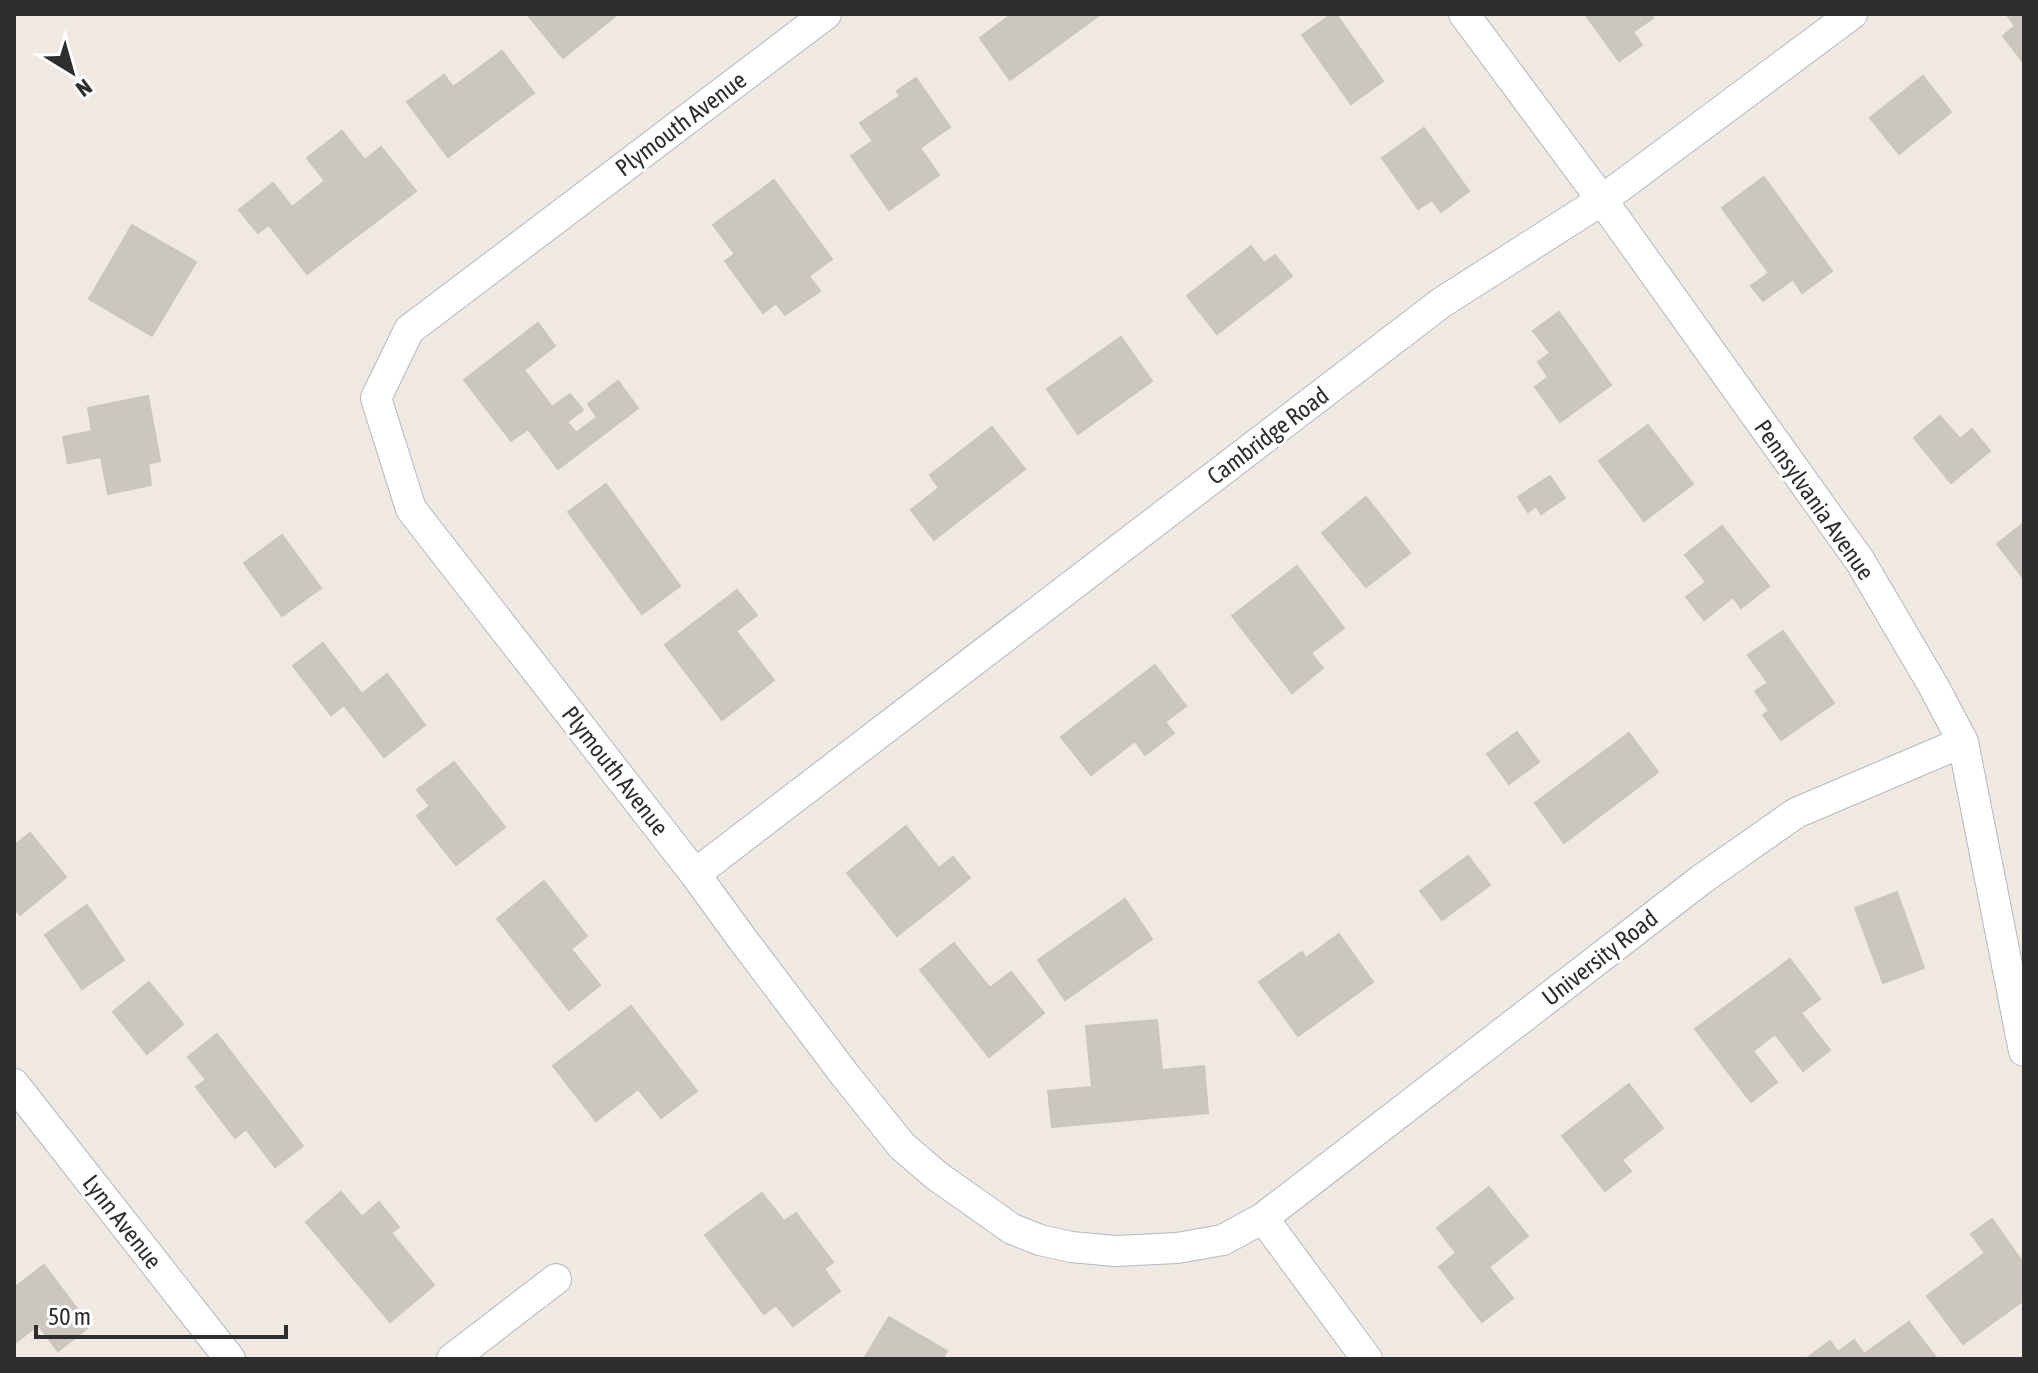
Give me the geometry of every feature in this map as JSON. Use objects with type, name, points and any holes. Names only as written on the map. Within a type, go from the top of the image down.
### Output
[{"type":"street","name":"Plymouth Avenue","points":[[826,14],[409,330],[376,398],[411,509],[902,1146],[937,1176],[1012,1229],[1071,1247],[1116,1251],[1177,1248],[1223,1240],[1263,1218]]},
{"type":"street","name":"Pennsylvania Avenue","points":[[1464,14],[1602,200],[1860,561],[1934,687],[1963,742],[2024,1051]]},
{"type":"street","name":"Cambridge Road","points":[[695,874],[1441,303],[1602,200],[1852,14]]},
{"type":"street","name":"University Road","points":[[1263,1218],[1702,879],[1796,813],[1963,742]]},
{"type":"street","name":"Lynn Avenue","points":[[14,1084],[230,1359]]},
{"type":"street","points":[[1263,1218],[1367,1359]]},
{"type":"street","points":[[452,1359],[556,1279]]},
{"type":"building","points":[[527,14],[618,14],[563,58]]},
{"type":"building","points":[[1012,14],[1101,14],[1010,80],[980,38]]},
{"type":"building","points":[[1336,14],[1383,81],[1351,104],[1302,35]]},
{"type":"building","points":[[1585,14],[1650,14],[1653,18],[1633,32],[1642,45],[1619,61]]},
{"type":"building","points":[[2008,14],[2024,14],[2024,63],[2003,36],[2015,26]]},
{"type":"building","points":[[502,51],[534,93],[448,157],[407,102],[444,75],[453,87]]},
{"type":"building","points":[[1923,76],[1951,112],[1899,154],[1870,118]]},
{"type":"building","points":[[916,78],[950,127],[920,148],[939,175],[889,210],[851,156],[873,141],[860,123],[900,96],[897,91]]},
{"type":"building","points":[[1424,128],[1469,191],[1441,212],[1432,200],[1418,209],[1382,158]]},
{"type":"building","points":[[342,131],[365,160],[381,147],[416,191],[307,274],[269,225],[258,233],[239,210],[273,183],[292,207],[325,181],[307,158]]},
{"type":"building","points":[[1764,177],[1832,271],[1802,293],[1793,279],[1763,301],[1751,286],[1769,273],[1722,208]]},
{"type":"building","points":[[774,180],[832,259],[809,276],[820,291],[785,315],[776,303],[763,313],[725,261],[735,254],[713,225]]},
{"type":"building","points":[[132,225],[196,262],[152,336],[89,299]]},
{"type":"building","points":[[1251,246],[1264,263],[1275,255],[1292,276],[1217,334],[1187,296]]},
{"type":"building","points":[[1559,312],[1611,385],[1560,422],[1535,387],[1548,377],[1538,362],[1550,353],[1533,331]]},
{"type":"building","points":[[538,323],[555,346],[524,370],[552,407],[570,394],[583,410],[567,422],[576,433],[597,417],[588,404],[618,381],[638,408],[558,469],[528,429],[511,441],[464,380]]},
{"type":"building","points":[[1121,337],[1152,381],[1078,434],[1047,389]]},
{"type":"building","points":[[148,396],[160,461],[148,464],[151,485],[108,494],[101,457],[68,463],[63,437],[92,431],[88,408]]},
{"type":"building","points":[[1940,416],[1960,439],[1972,429],[1990,451],[1951,483],[1914,438]]},
{"type":"building","points":[[1648,425],[1693,484],[1644,521],[1599,461]]},
{"type":"building","points":[[992,427],[1025,469],[934,540],[911,510],[939,488],[930,475]]},
{"type":"building","points":[[1550,476],[1565,498],[1541,514],[1536,506],[1528,512],[1518,497]]},
{"type":"building","points":[[606,484],[680,586],[642,614],[568,512]]},
{"type":"building","points":[[1366,497],[1410,553],[1366,587],[1322,533]]},
{"type":"building","points":[[2024,523],[2024,579],[1997,544]]},
{"type":"building","points":[[1722,526],[1769,586],[1741,608],[1733,597],[1704,620],[1686,597],[1706,582],[1685,555]]},
{"type":"building","points":[[282,535],[321,588],[282,616],[244,563]]},
{"type":"building","points":[[1297,566],[1344,628],[1311,653],[1323,668],[1292,693],[1232,616]]},
{"type":"building","points":[[737,590],[757,615],[736,631],[774,680],[722,720],[665,645]]},
{"type":"building","points":[[1783,631],[1834,703],[1781,740],[1763,715],[1769,711],[1755,691],[1768,683],[1748,655]]},
{"type":"building","points":[[323,643],[362,694],[387,674],[425,725],[384,757],[344,705],[331,715],[293,666]]},
{"type":"building","points":[[1155,665],[1186,706],[1165,722],[1174,733],[1145,755],[1135,741],[1091,775],[1061,737]]},
{"type":"building","points":[[1517,732],[1539,762],[1509,784],[1487,754]]},
{"type":"building","points":[[1629,733],[1658,772],[1564,843],[1535,803]]},
{"type":"building","points":[[454,762],[505,827],[456,865],[417,816],[430,806],[417,790]]},
{"type":"building","points":[[906,826],[939,868],[953,857],[970,878],[897,936],[847,873]]},
{"type":"building","points":[[30,833],[66,877],[20,915],[14,908],[14,846]]},
{"type":"building","points":[[1468,856],[1490,885],[1442,920],[1420,891]]},
{"type":"building","points":[[544,881],[587,936],[571,949],[600,985],[569,1010],[497,919]]},
{"type":"building","points":[[1897,892],[1924,968],[1883,983],[1855,908]]},
{"type":"building","points":[[1125,899],[1152,939],[1065,1000],[1038,960]]},
{"type":"building","points":[[87,905],[124,960],[82,989],[45,935]]},
{"type":"building","points":[[1339,934],[1373,982],[1298,1036],[1259,982],[1302,952],[1306,958]]},
{"type":"building","points":[[954,943],[990,988],[1011,972],[1044,1013],[989,1057],[920,970]]},
{"type":"building","points":[[1790,959],[1820,999],[1801,1013],[1830,1050],[1803,1071],[1775,1034],[1753,1051],[1777,1082],[1751,1102],[1695,1029]]},
{"type":"building","points":[[149,982],[183,1024],[147,1054],[113,1012]]},
{"type":"building","points":[[631,1006],[697,1091],[661,1118],[638,1089],[596,1121],[553,1066]]},
{"type":"building","points":[[1157,1020],[1162,1070],[1204,1066],[1208,1113],[1052,1127],[1048,1091],[1092,1087],[1086,1026]]},
{"type":"building","points":[[217,1034],[303,1146],[275,1167],[246,1129],[235,1138],[196,1087],[206,1080],[188,1057]]},
{"type":"building","points":[[1629,1084],[1663,1128],[1622,1160],[1631,1171],[1605,1191],[1562,1136]]},
{"type":"building","points":[[1489,1187],[1528,1236],[1489,1267],[1513,1298],[1482,1322],[1439,1267],[1456,1253],[1437,1228]]},
{"type":"building","points":[[341,1192],[362,1217],[379,1202],[399,1227],[391,1233],[434,1285],[390,1322],[306,1222]]},
{"type":"building","points":[[762,1193],[784,1221],[796,1213],[833,1262],[824,1269],[840,1291],[793,1326],[776,1305],[764,1314],[705,1235]]},
{"type":"building","points":[[1992,1219],[2024,1264],[2024,1300],[1963,1344],[1927,1296],[1985,1253],[1971,1234]]},
{"type":"building","points":[[44,1265],[90,1326],[58,1351],[38,1325],[14,1344],[14,1288]]},
{"type":"building","points":[[889,1317],[947,1351],[942,1359],[864,1359]]},
{"type":"building","points":[[1909,1322],[1937,1359],[1806,1359],[1830,1341],[1838,1352],[1854,1340],[1864,1354]]}]
